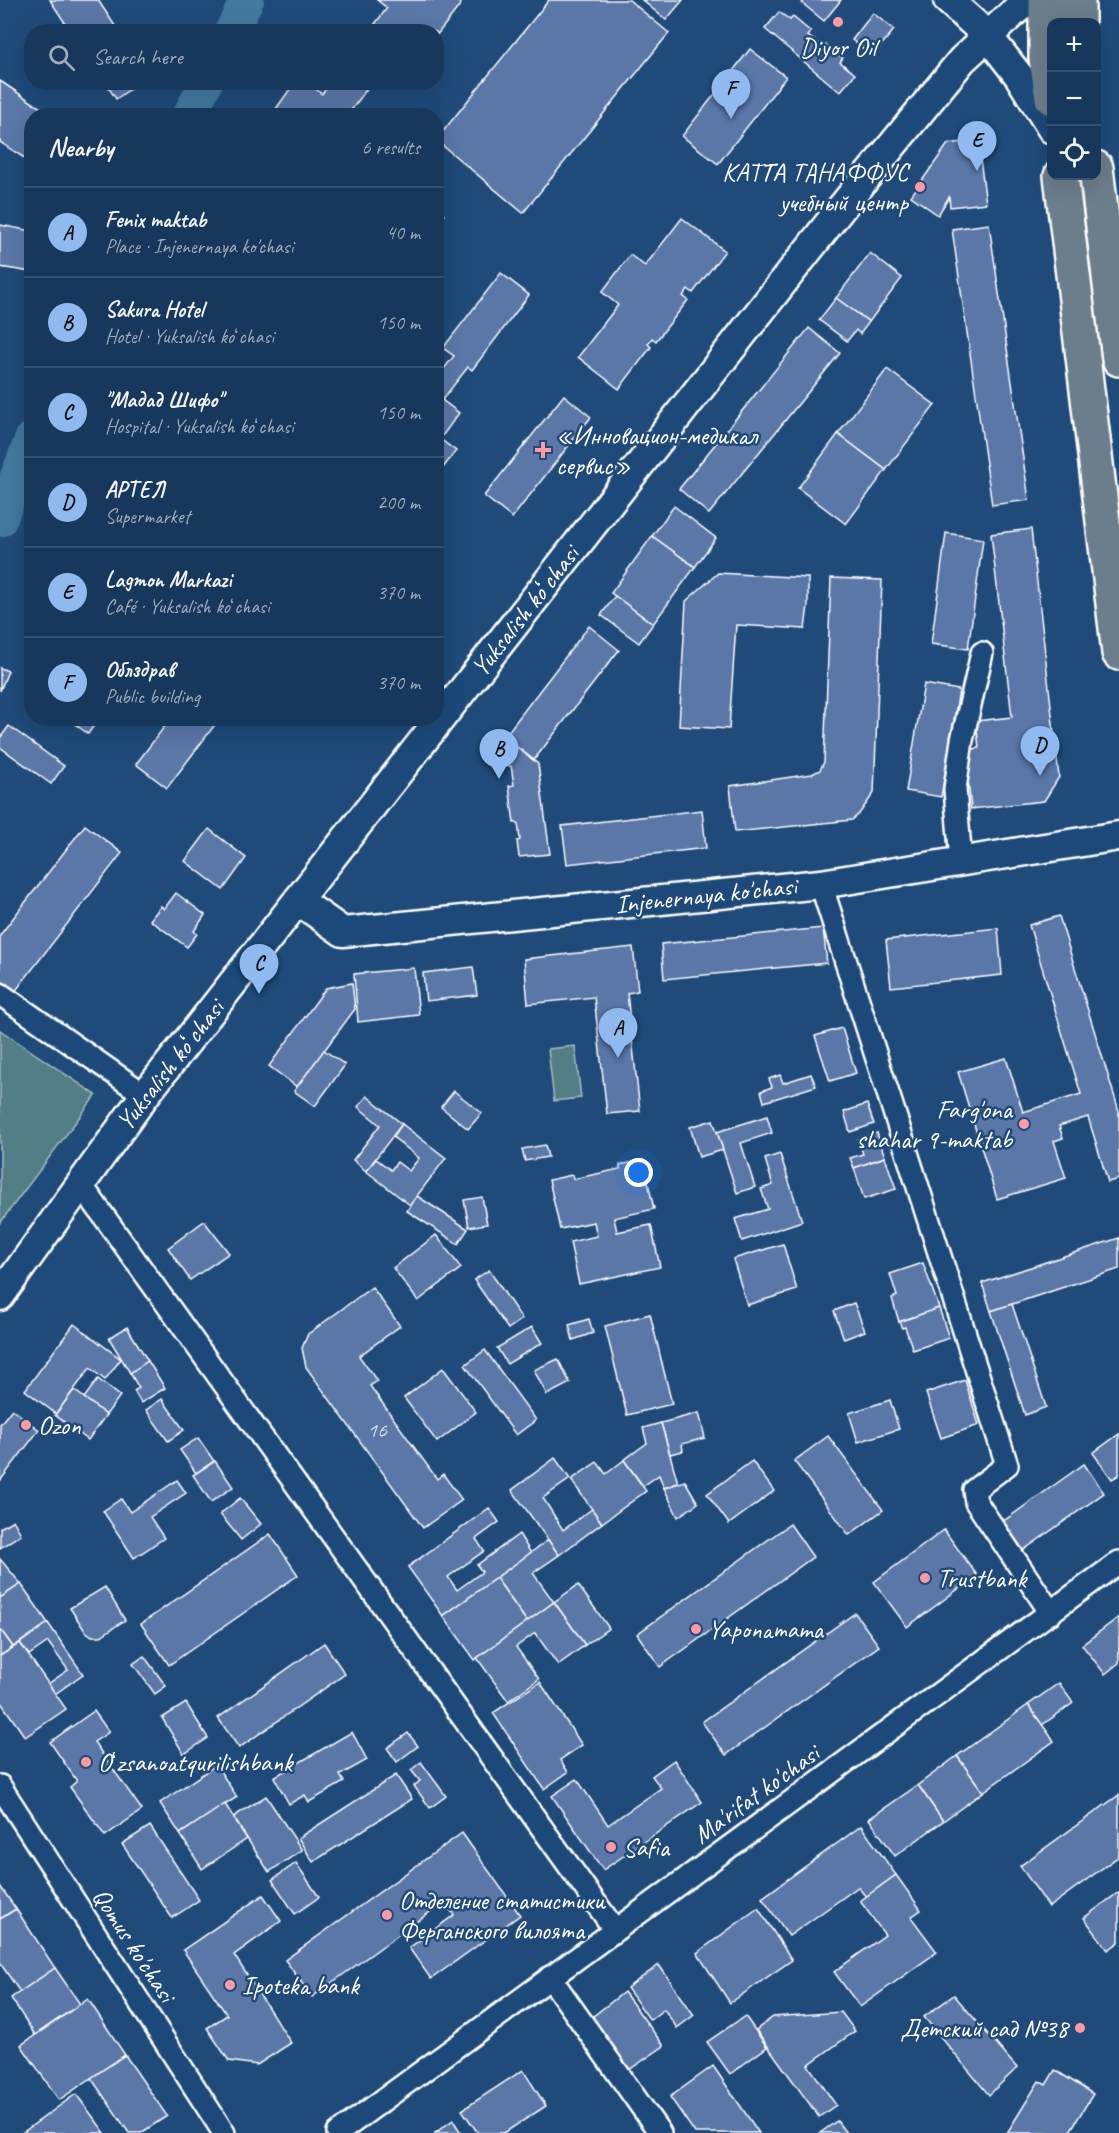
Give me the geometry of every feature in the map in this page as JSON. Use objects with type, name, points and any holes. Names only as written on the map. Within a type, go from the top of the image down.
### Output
[{"type":"main road","points":[[948,0],[987,35],[1019,76],[1050,126]]},
{"type":"main road","name":"Yuksalish koʻchasi","points":[[444,712],[842,207],[962,60],[1027,0]]},
{"type":"main road","points":[[1046,0],[1048,72]]},
{"type":"main road","points":[[1078,0],[1078,18]]},
{"type":"main road","points":[[1061,180],[1119,653]]},
{"type":"main road","points":[[1097,180],[1119,359]]},
{"type":"main road","name":"Yuksalish koʻchasi","points":[[0,1296],[80,1182],[145,1095],[299,901],[332,854],[433,726]]},
{"type":"main road","name":"Injenernaya ko'chasi","points":[[299,901],[343,932],[821,884],[1119,836]]},
{"type":"street","points":[[961,862],[955,789],[962,740],[982,653]]},
{"type":"street","points":[[821,884],[1007,1465],[974,1490],[976,1502],[1051,1613]]},
{"type":"street","points":[[0,994],[145,1095]]},
{"type":"street","points":[[80,1182],[615,1929]]},
{"type":"street","name":"Ma'rifat ko'chasi","points":[[338,2133],[1119,1562]]},
{"type":"street","name":"Qomus ko'chasi","points":[[0,1786],[224,2133]]},
{"type":"street","points":[[550,1977],[660,2133]]},
{"type":"green space","points":[[0,1030],[96,1095],[0,1223]]},
{"type":"green space","points":[[575,1046],[581,1098],[554,1101],[548,1049]]},
{"type":"building","points":[[50,0],[98,0],[114,24],[66,24]]},
{"type":"building","points":[[377,0],[455,0],[461,4],[444,26],[375,24],[387,8]]},
{"type":"building","points":[[549,0],[629,0],[669,33],[523,213],[444,147],[444,130]]},
{"type":"building","points":[[642,0],[683,0],[666,20]]},
{"type":"building","points":[[805,0],[841,0],[824,21],[802,3]]},
{"type":"building","points":[[779,12],[790,20],[793,17],[811,32],[808,36],[824,48],[826,45],[843,58],[840,62],[855,74],[840,92],[765,29]]},
{"type":"building","points":[[873,13],[894,30],[872,56],[852,40]]},
{"type":"building","points":[[750,49],[786,77],[718,164],[682,136]]},
{"type":"building","points":[[0,81],[41,108],[24,108],[24,158],[0,142]]},
{"type":"building","points":[[110,90],[129,90],[116,99]]},
{"type":"building","points":[[289,90],[317,90],[322,94],[325,90],[366,90],[353,108],[277,108]]},
{"type":"building","points":[[963,142],[973,147],[980,159],[986,203],[950,207],[949,197],[938,215],[911,196],[948,144]]},
{"type":"building","points":[[682,218],[725,251],[693,293],[688,289],[683,296],[688,300],[656,341],[652,338],[648,344],[651,347],[619,389],[578,357],[618,305],[602,292],[630,255],[645,266]]},
{"type":"building","points":[[989,224],[1029,500],[992,505],[952,229]]},
{"type":"building","points":[[0,225],[24,230],[24,271],[0,267]]},
{"type":"building","points":[[870,253],[902,278],[869,322],[836,298]]},
{"type":"building","points":[[501,273],[529,295],[472,370],[468,367],[444,397],[444,369],[454,356],[444,347]]},
{"type":"building","points":[[836,298],[869,322],[860,334],[856,330],[847,341],[819,320]]},
{"type":"building","points":[[809,328],[840,353],[709,514],[679,489]]},
{"type":"building","points":[[887,369],[935,405],[886,470],[838,434]]},
{"type":"building","points":[[564,395],[591,417],[512,518],[484,496]]},
{"type":"building","points":[[444,402],[459,413],[444,434]]},
{"type":"building","points":[[838,434],[886,470],[846,524],[798,488]]},
{"type":"building","points":[[444,442],[456,451],[444,467]]},
{"type":"building","points":[[674,506],[716,538],[695,567],[652,536]]},
{"type":"building","points":[[1031,529],[1059,777],[1044,801],[971,809],[965,750],[979,748],[976,721],[1012,717],[991,534]]},
{"type":"building","points":[[946,533],[983,539],[968,649],[931,644]]},
{"type":"building","points":[[652,536],[695,567],[653,624],[611,593]]},
{"type":"building","points":[[718,573],[808,578],[805,629],[736,625],[729,729],[679,726],[686,601]]},
{"type":"building","points":[[831,578],[882,580],[874,793],[852,820],[735,832],[730,786],[812,774],[820,770],[824,762]]},
{"type":"building","points":[[615,596],[653,624],[639,643],[601,615]]},
{"type":"building","points":[[589,626],[619,650],[534,760],[504,737]]},
{"type":"building","points":[[0,668],[8,671],[0,691]]},
{"type":"building","points":[[924,684],[959,690],[941,797],[906,791]]},
{"type":"building","points":[[9,726],[64,766],[51,784],[0,747],[0,738]]},
{"type":"building","points":[[78,726],[94,726],[88,734]]},
{"type":"building","points":[[165,726],[214,726],[167,788],[136,764]]},
{"type":"building","points":[[504,737],[538,764],[550,854],[519,857],[518,823],[514,823],[509,786],[514,785],[511,766],[507,766],[505,755],[495,748]]},
{"type":"building","points":[[702,810],[706,848],[567,864],[562,826]]},
{"type":"building","points":[[85,825],[122,853],[14,993],[0,982],[0,935]]},
{"type":"building","points":[[209,829],[246,858],[223,890],[185,861]]},
{"type":"building","points":[[176,893],[205,915],[194,931],[197,934],[187,947],[150,920],[161,906],[164,909]]},
{"type":"building","points":[[1059,916],[1119,1111],[1119,1179],[1108,1182],[1088,1117],[1059,1126],[1063,1138],[1054,1141],[1066,1178],[997,1199],[958,1072],[1006,1058],[1023,1112],[1081,1094],[1029,925]]},
{"type":"building","points":[[823,928],[827,963],[664,979],[661,944]]},
{"type":"building","points":[[998,928],[1002,975],[891,987],[886,940]]},
{"type":"building","points":[[633,947],[638,991],[627,993],[640,1111],[607,1114],[594,997],[528,1004],[524,959]]},
{"type":"building","points":[[473,967],[477,995],[426,1001],[423,973]]},
{"type":"building","points":[[414,968],[419,1015],[358,1022],[354,974]]},
{"type":"building","points":[[352,983],[355,1009],[297,1087],[269,1066],[326,988]]},
{"type":"building","points":[[842,1028],[856,1073],[830,1081],[815,1036]]},
{"type":"building","points":[[324,1050],[345,1065],[315,1106],[294,1091]]},
{"type":"building","points":[[811,1074],[816,1086],[764,1102],[761,1091],[772,1087],[769,1079],[780,1075],[783,1083]]},
{"type":"building","points":[[454,1091],[482,1113],[468,1129],[441,1107]]},
{"type":"building","points":[[367,1096],[402,1124],[366,1171],[353,1160],[380,1125],[358,1107]]},
{"type":"building","points":[[867,1104],[874,1124],[850,1132],[844,1112]]},
{"type":"building","points":[[767,1116],[772,1133],[741,1143],[755,1187],[737,1193],[717,1132]]},
{"type":"building","points":[[713,1120],[723,1150],[699,1157],[690,1127]]},
{"type":"building","points":[[402,1124],[446,1158],[410,1205],[366,1171],[376,1159],[391,1170],[397,1162],[409,1171],[419,1158],[393,1137]]},
{"type":"building","points":[[877,1133],[885,1157],[854,1168],[850,1158],[863,1154],[858,1139]]},
{"type":"building","points":[[545,1145],[548,1157],[525,1161],[522,1149]]},
{"type":"building","points":[[780,1154],[802,1221],[742,1241],[735,1219],[768,1209],[761,1189],[773,1185],[765,1159]]},
{"type":"building","points":[[885,1157],[896,1189],[864,1199],[854,1168]]},
{"type":"building","points":[[643,1160],[654,1209],[614,1218],[617,1232],[651,1225],[660,1267],[579,1284],[570,1242],[597,1236],[594,1222],[560,1229],[549,1180],[572,1175],[573,1179],[620,1169],[620,1165]]},
{"type":"building","points":[[417,1196],[468,1229],[458,1244],[407,1211]]},
{"type":"building","points":[[482,1197],[487,1224],[469,1227],[464,1200]]},
{"type":"building","points":[[204,1221],[229,1253],[190,1280],[168,1248]]},
{"type":"building","points":[[436,1235],[461,1268],[418,1301],[393,1268]]},
{"type":"building","points":[[1119,1238],[1119,1269],[991,1311],[982,1283]]},
{"type":"building","points":[[783,1244],[797,1290],[747,1305],[733,1259]]},
{"type":"building","points":[[923,1263],[939,1308],[899,1322],[892,1298],[897,1296],[890,1274]]},
{"type":"building","points":[[489,1270],[522,1319],[508,1329],[474,1280]]},
{"type":"building","points":[[372,1287],[400,1326],[359,1356],[377,1381],[370,1386],[437,1479],[443,1474],[462,1500],[423,1528],[306,1367],[302,1348],[308,1334]]},
{"type":"building","points":[[854,1303],[865,1331],[844,1339],[834,1311]]},
{"type":"building","points":[[1012,1304],[1046,1407],[1025,1415],[991,1311]]},
{"type":"building","points":[[939,1308],[949,1338],[913,1350],[905,1327],[902,1328],[899,1322]]},
{"type":"building","points":[[650,1314],[672,1404],[627,1415],[605,1326]]},
{"type":"building","points":[[589,1319],[593,1333],[573,1340],[569,1325]]},
{"type":"building","points":[[74,1324],[121,1359],[105,1380],[90,1368],[56,1414],[25,1390]]},
{"type":"building","points":[[127,1327],[148,1361],[130,1373],[109,1338]]},
{"type":"building","points":[[532,1327],[542,1343],[507,1364],[497,1348]]},
{"type":"building","points":[[485,1350],[536,1420],[516,1435],[465,1365]]},
{"type":"building","points":[[558,1359],[570,1383],[547,1395],[534,1370]]},
{"type":"building","points":[[148,1361],[165,1388],[141,1403],[134,1391],[139,1388],[130,1373]]},
{"type":"building","points":[[443,1368],[476,1412],[437,1442],[404,1398]]},
{"type":"building","points":[[98,1379],[120,1396],[106,1415],[84,1398]]},
{"type":"building","points":[[965,1380],[979,1425],[941,1438],[926,1393]]},
{"type":"building","points":[[74,1390],[106,1415],[88,1440],[55,1415]]},
{"type":"building","points":[[162,1399],[184,1430],[168,1441],[146,1410]]},
{"type":"building","points":[[890,1400],[899,1429],[858,1442],[849,1413]]},
{"type":"building","points":[[12,1409],[39,1430],[0,1481],[0,1424]]},
{"type":"building","points":[[699,1413],[705,1438],[682,1444],[683,1451],[670,1454],[661,1423]]},
{"type":"building","points":[[661,1423],[678,1483],[664,1488],[659,1475],[643,1486],[624,1460],[647,1443],[643,1428]]},
{"type":"building","points":[[1119,1434],[1119,1475],[1112,1479],[1093,1453]]},
{"type":"building","points":[[828,1436],[883,1510],[849,1535],[794,1461]]},
{"type":"building","points":[[198,1438],[214,1461],[196,1473],[180,1450]]},
{"type":"building","points":[[555,1458],[570,1479],[543,1498],[563,1530],[592,1509],[602,1523],[559,1555],[512,1490]]},
{"type":"building","points":[[624,1460],[646,1491],[602,1523],[571,1480],[597,1462],[606,1474]]},
{"type":"building","points":[[215,1461],[233,1487],[211,1502],[193,1475]]},
{"type":"building","points":[[752,1461],[774,1491],[729,1524],[707,1494]]},
{"type":"building","points":[[1084,1464],[1104,1493],[1018,1554],[998,1525]]},
{"type":"building","points":[[177,1480],[186,1493],[150,1517],[164,1538],[134,1558],[103,1511],[121,1499],[130,1512]]},
{"type":"building","points":[[685,1481],[698,1503],[678,1517],[664,1488]]},
{"type":"building","points":[[240,1498],[261,1524],[241,1540],[220,1514]]},
{"type":"building","points":[[489,1508],[499,1522],[476,1539],[484,1551],[448,1577],[457,1590],[482,1572],[477,1565],[519,1534],[531,1553],[443,1616],[408,1567]]},
{"type":"building","points":[[13,1520],[21,1534],[0,1548],[0,1528]]},
{"type":"building","points":[[790,1524],[813,1557],[660,1667],[637,1634]]},
{"type":"building","name":"Trustbank","points":[[944,1530],[977,1575],[907,1627],[874,1582]]},
{"type":"building","points":[[270,1534],[298,1575],[169,1665],[141,1624]]},
{"type":"building","points":[[548,1540],[559,1555],[533,1573],[554,1602],[527,1622],[496,1578]]},
{"type":"building","points":[[0,1559],[21,1584],[0,1598]]},
{"type":"building","points":[[496,1578],[527,1622],[475,1660],[443,1616]]},
{"type":"building","points":[[21,1584],[48,1623],[13,1647],[0,1629],[0,1598]]},
{"type":"building","points":[[578,1585],[609,1628],[585,1645],[554,1602]]},
{"type":"building","points":[[105,1587],[125,1620],[101,1636],[92,1636],[85,1631],[70,1608]]},
{"type":"building","points":[[554,1602],[585,1645],[558,1665],[535,1633],[516,1647],[539,1679],[508,1701],[477,1658]]},
{"type":"building","points":[[855,1613],[879,1646],[726,1755],[702,1722]]},
{"type":"building","points":[[1119,1617],[1119,1663],[1105,1674],[1082,1645]]},
{"type":"building","points":[[48,1623],[83,1674],[55,1694],[48,1684],[68,1670],[48,1642],[29,1655],[20,1643]]},
{"type":"building","points":[[0,1629],[13,1647],[0,1656]]},
{"type":"building","points":[[20,1643],[66,1709],[25,1737],[0,1701],[0,1656]]},
{"type":"building","points":[[324,1643],[345,1674],[239,1748],[218,1718]]},
{"type":"building","points":[[144,1656],[166,1686],[155,1694],[133,1664]]},
{"type":"building","points":[[540,1682],[582,1745],[560,1760],[568,1772],[544,1789],[493,1713]]},
{"type":"building","points":[[1059,1683],[1073,1703],[1042,1725],[1028,1705]]},
{"type":"building","points":[[186,1703],[208,1738],[184,1754],[162,1718]]},
{"type":"building","points":[[1028,1705],[1054,1741],[983,1792],[957,1756]]},
{"type":"building","name":"Oʻzsanoatqurilishbank","points":[[94,1711],[109,1732],[94,1742],[142,1810],[105,1836],[70,1787],[77,1781],[50,1742]]},
{"type":"building","points":[[352,1732],[367,1760],[340,1775],[344,1782],[309,1802],[305,1795],[289,1804],[274,1777]]},
{"type":"building","points":[[408,1733],[418,1746],[397,1762],[387,1748]]},
{"type":"building","points":[[957,1756],[983,1792],[943,1821],[918,1785]]},
{"type":"building","points":[[674,1760],[702,1802],[603,1870],[552,1796],[577,1779],[608,1825],[661,1788],[652,1776]]},
{"type":"building","points":[[421,1762],[446,1796],[430,1808],[414,1786],[420,1781],[411,1770]]},
{"type":"building","points":[[216,1765],[237,1797],[180,1834],[160,1803]]},
{"type":"building","points":[[396,1775],[412,1799],[313,1862],[298,1838]]},
{"type":"building","points":[[918,1785],[943,1821],[895,1856],[869,1819]]},
{"type":"building","points":[[1119,1795],[1119,1856],[1049,1907],[1020,1866]]},
{"type":"building","points":[[266,1796],[302,1850],[269,1872],[233,1817]]},
{"type":"building","points":[[225,1804],[247,1839],[202,1869],[180,1834]]},
{"type":"building","points":[[150,1826],[199,1900],[172,1918],[122,1844]]},
{"type":"building","points":[[861,1826],[896,1875],[866,1897],[858,1887],[789,1936],[762,1898]]},
{"type":"building","name":"Отделение статистики Ферганского вилоята","points":[[462,1833],[520,1915],[431,1979],[409,1948],[454,1915],[444,1902],[312,1997],[285,1960]]},
{"type":"building","points":[[296,1863],[319,1897],[295,1914],[272,1880]]},
{"type":"building","points":[[896,1875],[921,1910],[911,1917],[937,1952],[860,2007],[834,1972],[885,1935],[860,1901]]},
{"type":"building","points":[[0,1886],[16,1909],[0,1919]]},
{"type":"building","points":[[1119,1892],[1119,1942],[1108,1950],[1084,1918]]},
{"type":"building","name":"Ipoteka bank","points":[[263,1895],[281,1921],[234,1955],[291,2043],[257,2065],[229,2061],[207,2028],[227,2015],[183,1950]]},
{"type":"building","points":[[758,1908],[792,1960],[730,2003],[697,1953]]},
{"type":"building","points":[[16,1909],[55,1968],[20,1992],[0,1963],[0,1919]]},
{"type":"building","points":[[659,1965],[694,2015],[677,2028],[664,2009],[650,2020],[627,1988]]},
{"type":"building","points":[[55,1968],[80,2004],[35,2035],[11,1998]]},
{"type":"building","points":[[624,1992],[664,2046],[623,2074],[587,2021]]},
{"type":"building","points":[[954,1995],[1017,2068],[989,2095],[924,2017]]},
{"type":"building","points":[[88,1999],[125,2055],[59,2100],[21,2045]]},
{"type":"building","points":[[841,2012],[855,2031],[808,2065],[836,2105],[819,2117],[756,2030],[773,2017]]},
{"type":"building","points":[[745,2016],[767,2047],[730,2074],[707,2042]]},
{"type":"building","points":[[125,2055],[167,2116],[141,2133],[129,2133],[91,2078]]},
{"type":"building","points":[[713,2066],[759,2133],[695,2133],[670,2097]]},
{"type":"building","points":[[523,2070],[546,2106],[504,2133],[478,2133],[462,2110]]},
{"type":"building","points":[[1055,2070],[1093,2094],[1069,2133],[1007,2133],[1039,2081],[1046,2085]]},
{"type":"building","points":[[76,2094],[105,2133],[22,2133]]},
{"type":"building","points":[[453,2120],[461,2133],[435,2133]]},
{"type":"building","points":[[837,2121],[846,2133],[820,2133]]},
{"type":"waterway","points":[[235,24],[247,0]]},
{"type":"waterway","points":[[193,108],[202,90]]},
{"type":"waterway","points":[[0,520],[24,458]]},
{"type":"place","name":"Diyor Oil","points":[[838,22]]},
{"type":"place","name":"Облздрав","points":[[731,119]]},
{"type":"place","name":"Lagmon Markazi","points":[[977,171]]},
{"type":"place","name":"КАТТА ТАНАФФУС учебный центр","points":[[920,187]]},
{"type":"place","name":"«Инновацион-медикал сервис»","points":[[543,450]]},
{"type":"place","name":"АРТЕЛ","points":[[1040,776]]},
{"type":"place","name":"Sakura Hotel","points":[[499,779]]},
{"type":"place","name":"\"Мадад Шифо\"","points":[[259,994]]},
{"type":"place","name":"Fenix maktab","points":[[618,1058]]},
{"type":"place","name":"Farg'ona shahar 9-maktab","points":[[1024,1124]]},
{"type":"place","name":"Ozon","points":[[26,1425]]},
{"type":"place","name":"Trustbank","points":[[925,1578]]},
{"type":"place","name":"Yaponamama","points":[[696,1629]]},
{"type":"place","name":"Oʻzsanoatqurilishbank","points":[[86,1762]]},
{"type":"place","name":"Safia","points":[[611,1847]]},
{"type":"place","name":"Отделение статистики Ферганского вилоята","points":[[387,1915]]},
{"type":"place","name":"Ipoteka bank","points":[[230,1985]]},
{"type":"place","name":"Детский сад №38","points":[[1080,2028]]}]
